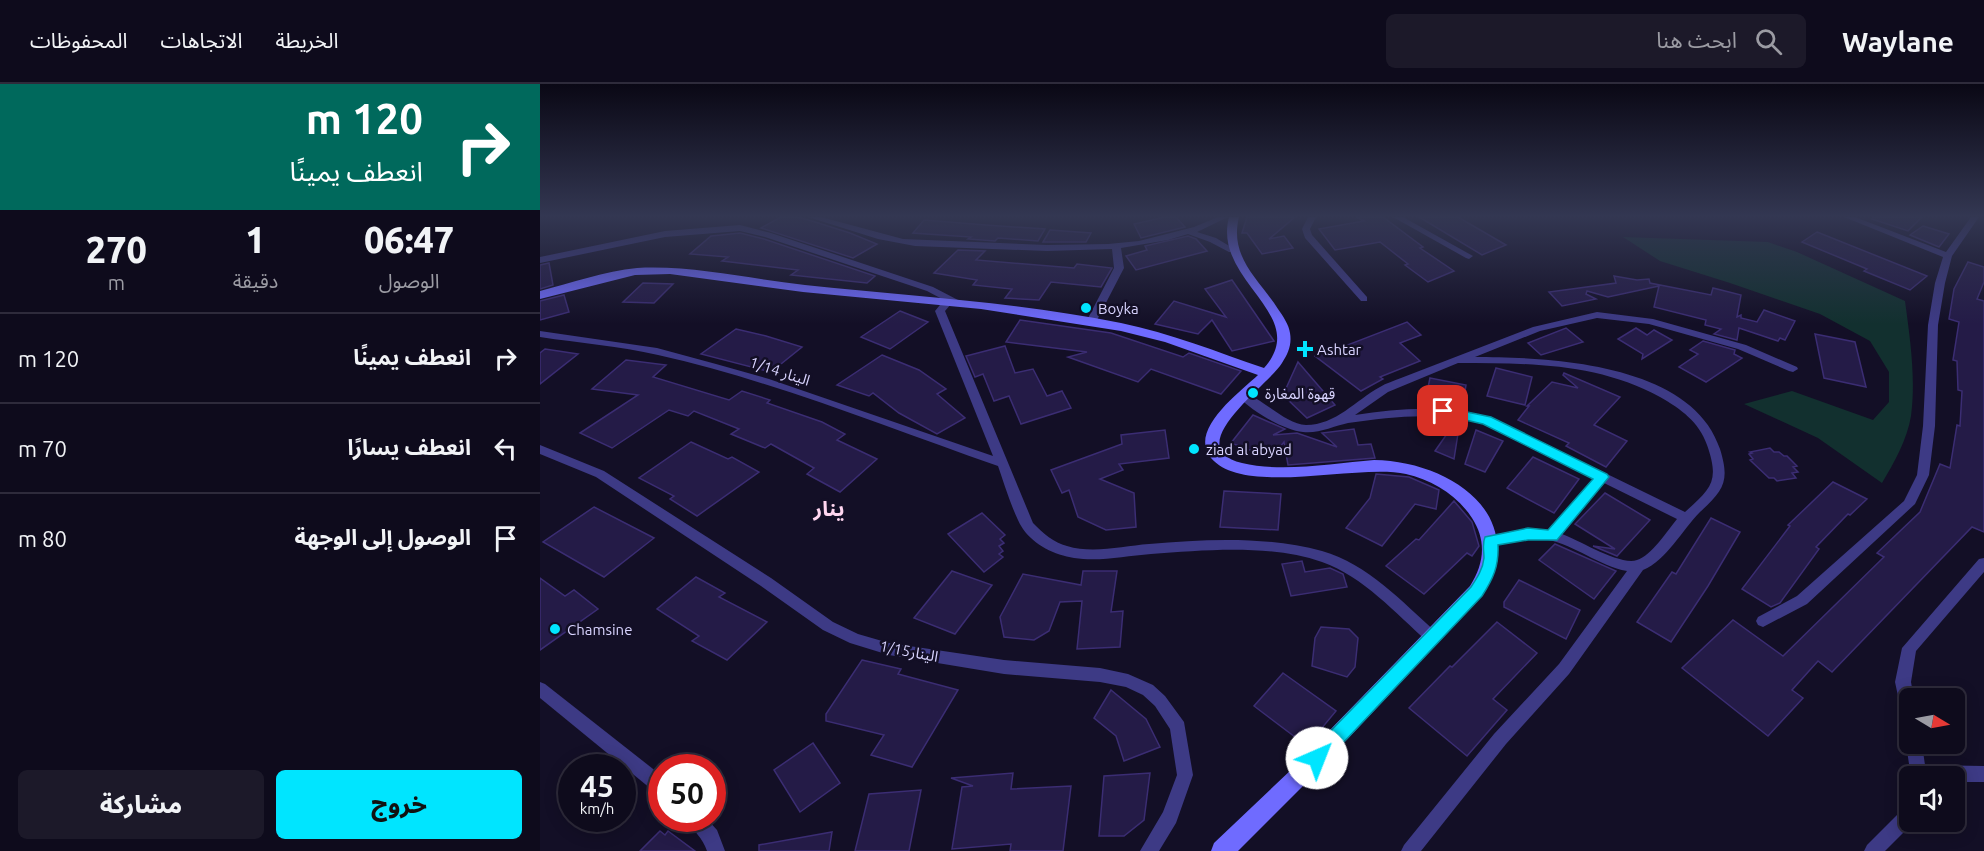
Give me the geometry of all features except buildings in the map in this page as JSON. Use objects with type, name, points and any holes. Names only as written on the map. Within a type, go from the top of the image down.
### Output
[{"type":"main road","points":[[1222,851],[1300,776],[1476,591],[1487,576],[1491,559],[1491,541],[1486,526],[1467,500],[1448,485],[1420,472],[1374,465],[1292,472],[1263,472],[1230,465],[1218,458],[1213,451],[1213,435],[1224,415],[1267,374],[1285,345],[1284,333],[1264,295],[1234,253]]},
{"type":"main road","points":[[540,295],[609,277],[657,270],[952,302],[1144,332],[1224,357],[1267,374]]},
{"type":"street","points":[[540,260],[575,253]]},
{"type":"street","points":[[821,253],[930,289],[952,302],[940,311],[1028,526],[1047,544],[1072,553],[1191,546],[1252,546],[1292,549],[1325,558],[1352,570],[1432,637]]},
{"type":"street","points":[[1091,322],[1119,268],[1117,253]]},
{"type":"street","points":[[1323,253],[1364,299]]},
{"type":"street","points":[[1463,253],[1469,256]]},
{"type":"street","points":[[1940,253],[1948,256]]},
{"type":"street","points":[[1763,621],[1802,600],[1909,504],[1923,475],[1929,426],[1933,325],[1950,253]]},
{"type":"street","points":[[1337,421],[1384,389],[1538,329],[1597,315],[1650,321],[1742,347],[1793,369]]},
{"type":"street","name":"الينار 1/14","points":[[540,334],[657,351],[712,366],[765,381],[1004,464]]},
{"type":"street","points":[[1410,851],[1500,739],[1564,669],[1638,566],[1647,561],[1686,518],[1712,494],[1720,476],[1710,438],[1700,422],[1683,406],[1658,390],[1628,376],[1541,362],[1456,360]]},
{"type":"street","points":[[1244,397],[1291,425],[1309,429],[1337,421],[1418,410],[1467,414],[1486,420],[1686,518]]},
{"type":"street","name":"الينار1/15","points":[[540,449],[600,474],[766,582],[828,626],[855,639],[889,649],[1005,667],[1100,675],[1128,681],[1148,690],[1160,701],[1178,727],[1185,775],[1170,817],[1149,851]]},
{"type":"street","points":[[1552,536],[1602,477]]},
{"type":"street","points":[[1491,541],[1528,534],[1552,536],[1622,564],[1638,566]]},
{"type":"street","points":[[1904,688],[1903,682],[1909,648],[1984,563]]},
{"type":"street","points":[[540,689],[648,776]]},
{"type":"street","points":[[1965,774],[1984,774]]},
{"type":"street","points":[[1873,851],[1899,825]]},
{"type":"street","points":[[707,832],[716,851]]},
{"type":"green space","points":[[1647,253],[1799,253],[1905,301],[1913,373],[1911,416],[1903,442],[1882,483],[1818,438],[1744,404],[1792,391],[1873,420],[1889,402],[1889,372],[1870,341],[1820,314],[1660,261]]},
{"type":"place","name":"Boyka","points":[[1086,308]]},
{"type":"place","name":"Ashtar","points":[[1305,349]]},
{"type":"place","name":"قهوة المغارة","points":[[1253,393]]},
{"type":"place","name":"ziad al abyad","points":[[1194,449]]},
{"type":"place","name":"Chamsine","points":[[555,629]]},
{"type":"district","name":"ينار","points":[[829,508]]},
{"type":"route","points":[[1317,758],[1476,591],[1487,576],[1491,559],[1491,541],[1528,534],[1552,536],[1602,477],[1486,420],[1467,414],[1443,411]]}]
